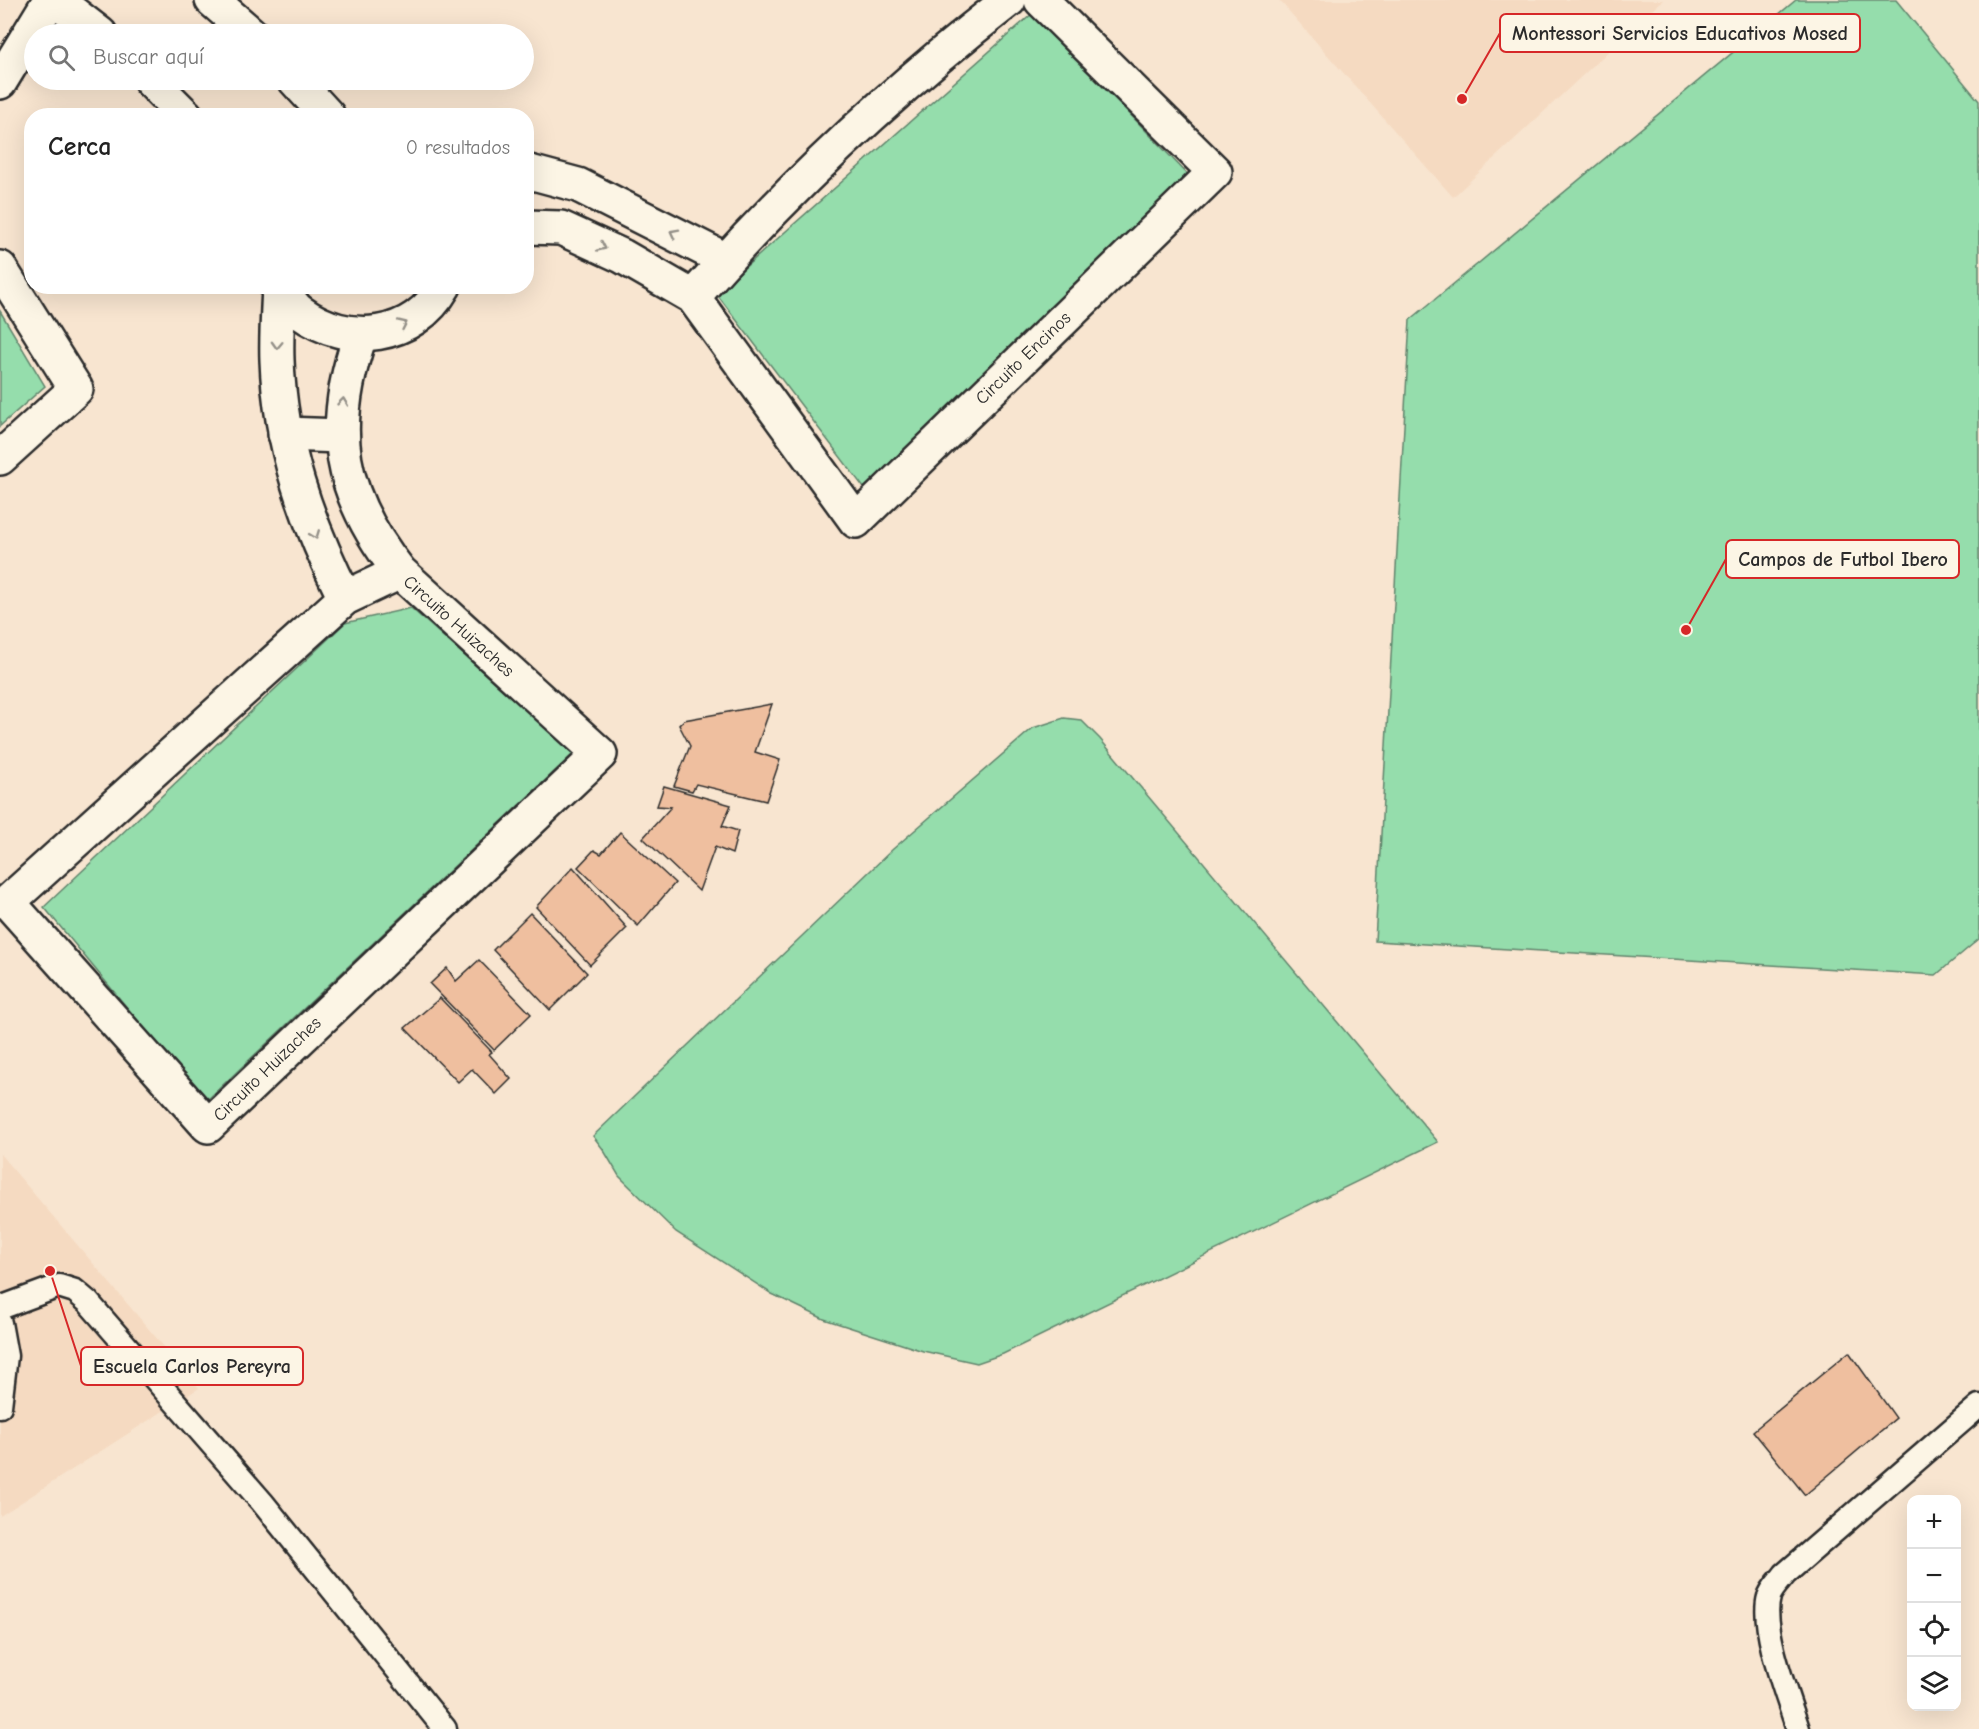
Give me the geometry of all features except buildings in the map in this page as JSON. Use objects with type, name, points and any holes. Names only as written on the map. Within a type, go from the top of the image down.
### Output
[{"type":"street","points":[[35,24],[50,0]]},
{"type":"street","points":[[56,0],[87,24]]},
{"type":"street","points":[[212,0],[240,24]]},
{"type":"street","points":[[693,297],[796,185],[870,115],[947,48],[1009,0]]},
{"type":"street","name":"Circuito Encinos","points":[[534,227],[561,228],[622,256],[693,297],[856,521],[1215,172],[1041,0]]},
{"type":"street","points":[[0,82],[24,43]]},
{"type":"street","points":[[160,90],[178,108]]},
{"type":"street","points":[[304,90],[321,108]]},
{"type":"street","points":[[534,173],[578,185],[726,260]]},
{"type":"street","points":[[561,228],[578,185]]},
{"type":"street","points":[[0,268],[76,389],[0,458]]},
{"type":"street","points":[[280,294],[277,360],[285,434],[298,491],[319,546],[345,598]]},
{"type":"street","points":[[286,294],[298,311],[327,328],[360,336],[388,331],[415,319],[440,294]]},
{"type":"street","name":"Circuito Huizaches","points":[[360,336],[349,368],[342,402],[341,436],[347,473],[358,509],[377,542],[400,572],[600,754],[208,1126],[8,902],[345,598],[400,572]]},
{"type":"street","points":[[285,434],[341,436]]},
{"type":"lane","points":[[0,1308],[59,1286],[75,1291],[87,1302],[262,1502],[445,1729]]},
{"type":"lane","points":[[0,1323],[6,1356],[0,1404]]},
{"type":"lane","points":[[1798,1729],[1770,1635],[1766,1615],[1769,1595],[1785,1574],[1979,1406]]},
{"type":"shaded area","points":[[1279,0],[1663,0],[1453,197]]},
{"type":"shaded area","points":[[0,1154],[199,1388],[0,1516]]},
{"type":"green space","points":[[1796,0],[1896,0],[1979,101],[1979,939],[1936,975],[1375,941],[1410,320]]},
{"type":"green space","points":[[1033,13],[1194,181],[864,488],[716,293]]},
{"type":"green space","points":[[0,311],[45,386],[0,426]]},
{"type":"green space","points":[[411,608],[574,753],[205,1102],[44,907],[345,623]]},
{"type":"green space","points":[[1064,718],[1081,720],[1100,739],[1438,1142],[1003,1354],[977,1363],[923,1351],[824,1319],[772,1294],[676,1232],[619,1176],[593,1136],[893,849],[1033,728]]},
{"type":"place","name":"Montessori Servicios Educativos Mosed","points":[[1462,99]]},
{"type":"place","name":"Campos de Futbol Ibero","points":[[1686,630]]},
{"type":"place","name":"Escuela Carlos Pereyra","points":[[50,1271]]}]
